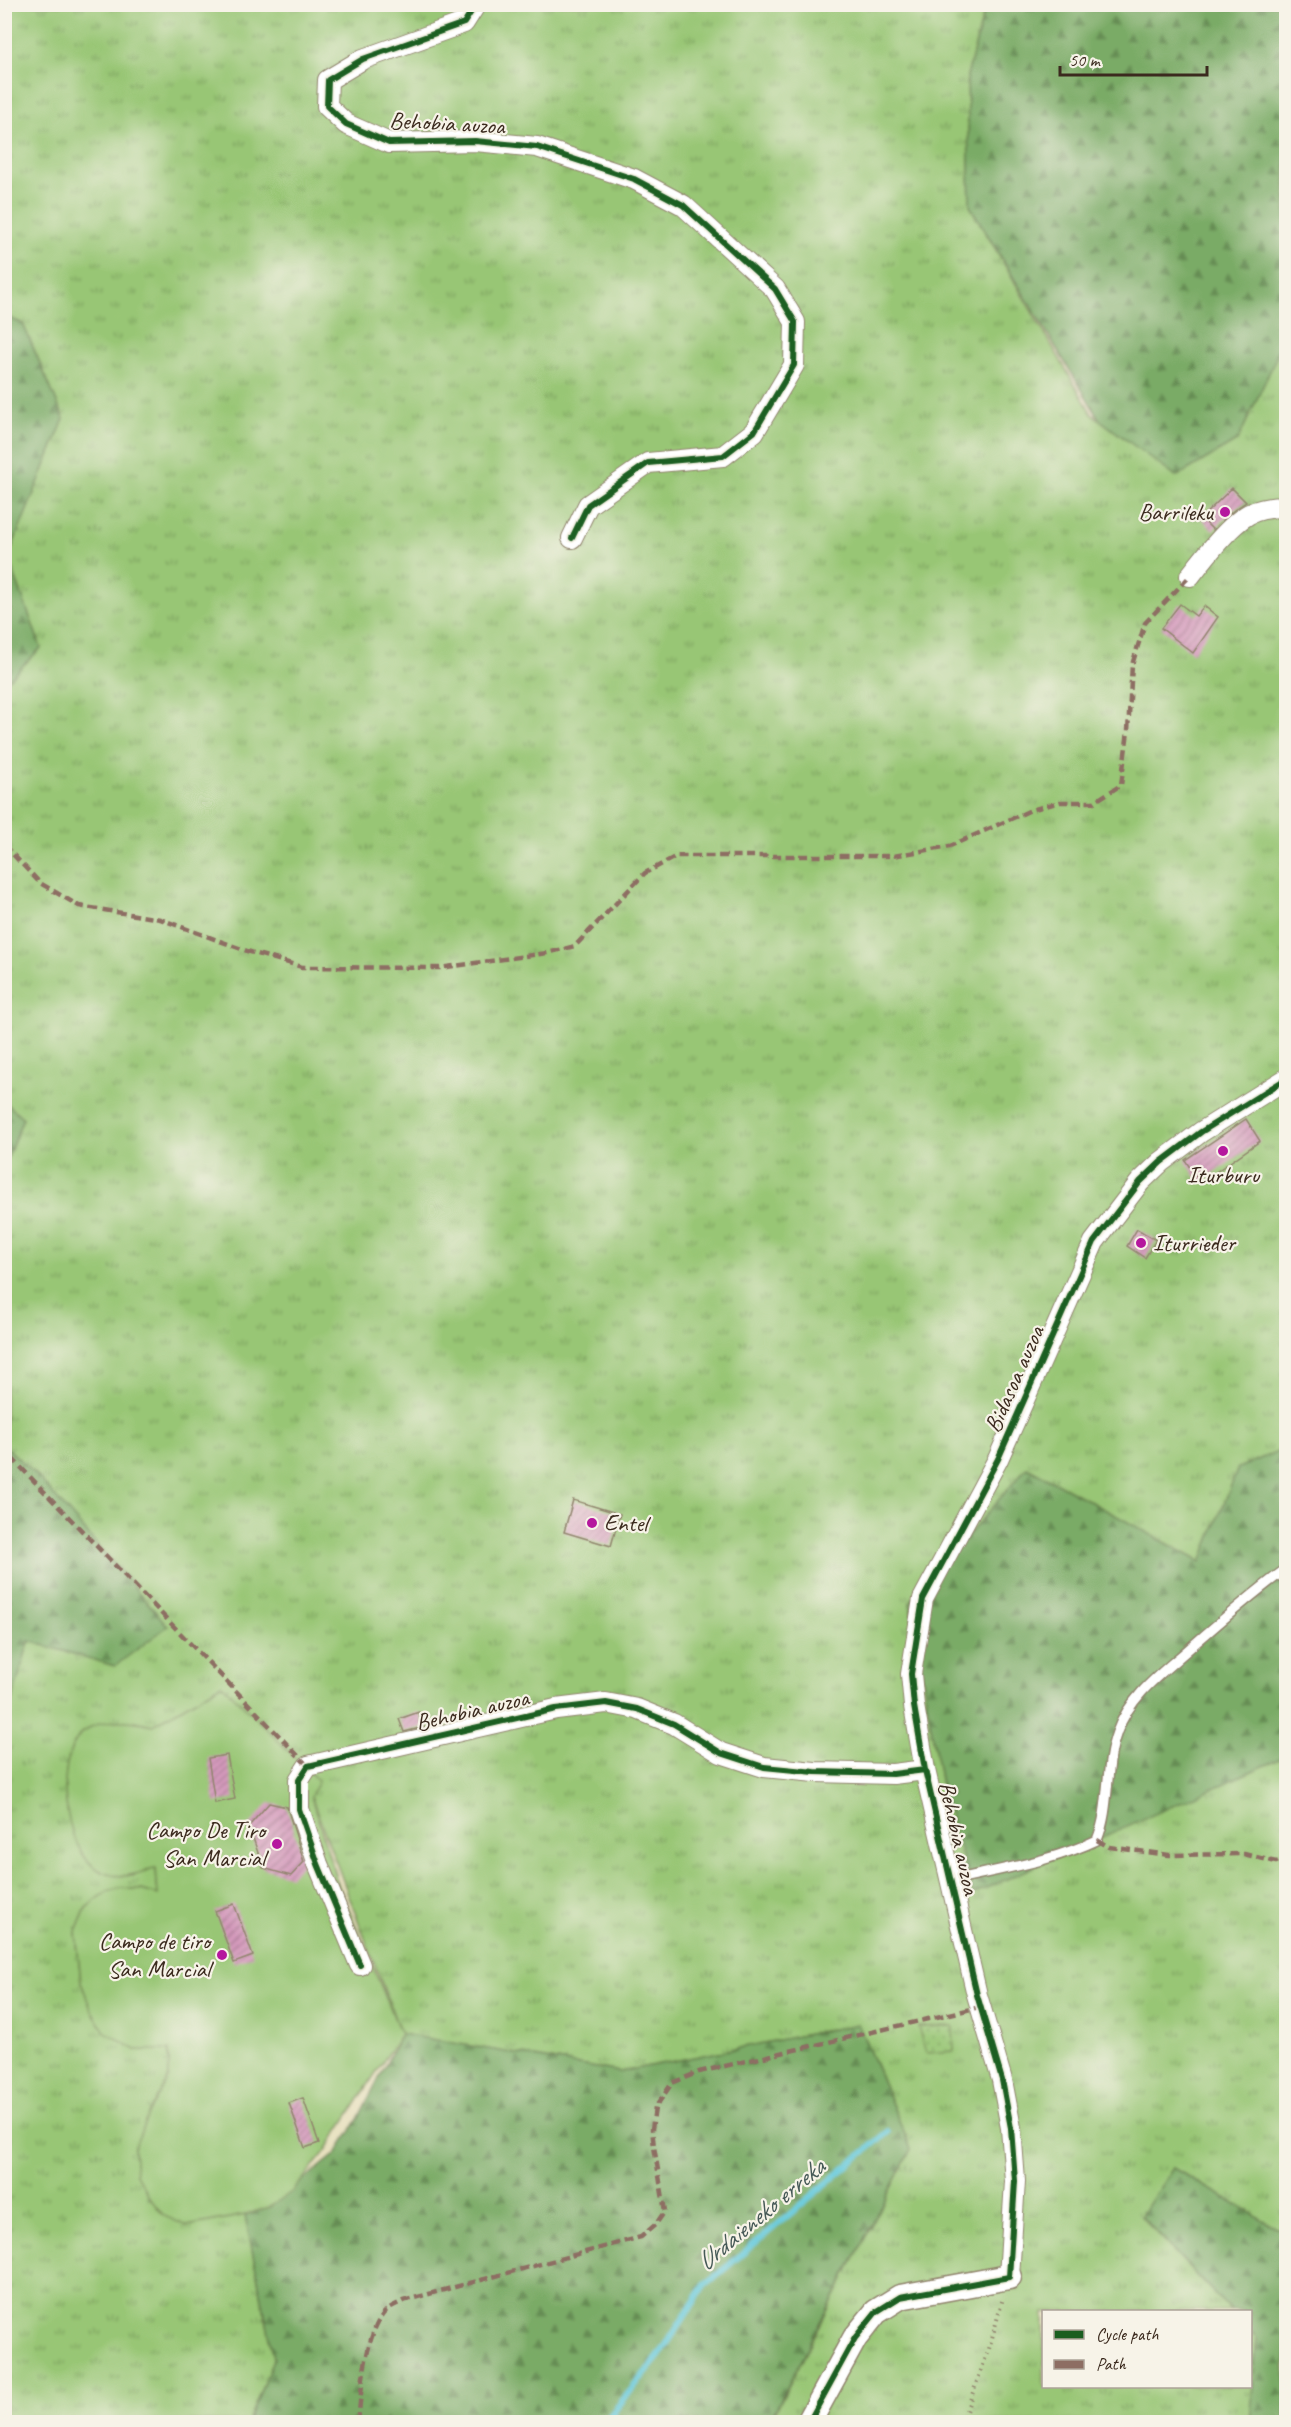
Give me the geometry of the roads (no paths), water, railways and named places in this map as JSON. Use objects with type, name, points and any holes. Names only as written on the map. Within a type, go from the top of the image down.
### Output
[{"type":"street","name":"Behobia auzoa","points":[[476,4],[464,22],[363,59],[328,80],[327,106],[346,124],[389,143],[475,141],[537,147],[634,179],[682,205],[775,289],[795,322],[794,365],[754,432],[723,456],[648,463],[588,505],[572,538]]},
{"type":"street","points":[[1190,576],[1212,548],[1248,514],[1265,508],[1287,507]]},
{"type":"street","name":"Bidasoa auzoa","points":[[925,1770],[911,1674],[923,1599],[998,1459],[1094,1242],[1140,1182],[1161,1162],[1201,1132],[1287,1079]]},
{"type":"street","name":"Behobia auzoa","points":[[360,1965],[318,1864],[299,1809],[299,1780],[308,1766],[556,1709],[606,1703],[637,1709],[674,1724],[721,1753],[764,1767],[815,1772],[893,1774],[925,1770],[977,1995],[1002,2080],[1011,2128],[1015,2181],[1009,2277]]},
{"type":"street","points":[[809,2422],[855,2338],[876,2312],[900,2297],[1009,2277]]},
{"type":"lane","points":[[950,1881],[1052,1857],[1076,1850],[1097,1840],[1103,1825],[1109,1767],[1117,1732],[1132,1704],[1152,1680],[1239,1605],[1287,1569]]},
{"type":"waterway","name":"Urdaieneko erreka","points":[[605,2422],[659,2356],[705,2285],[888,2132]]},
{"type":"place","name":"Barrileku","points":[[1225,512]]},
{"type":"place","name":"Iturburu","points":[[1223,1151]]},
{"type":"place","name":"Iturrieder","points":[[1141,1243]]},
{"type":"place","name":"Entel","points":[[592,1523]]},
{"type":"place","name":"Campo De Tiro San Marcial","points":[[277,1844]]},
{"type":"place","name":"Campo de tiro San Marcial","points":[[222,1955]]}]
